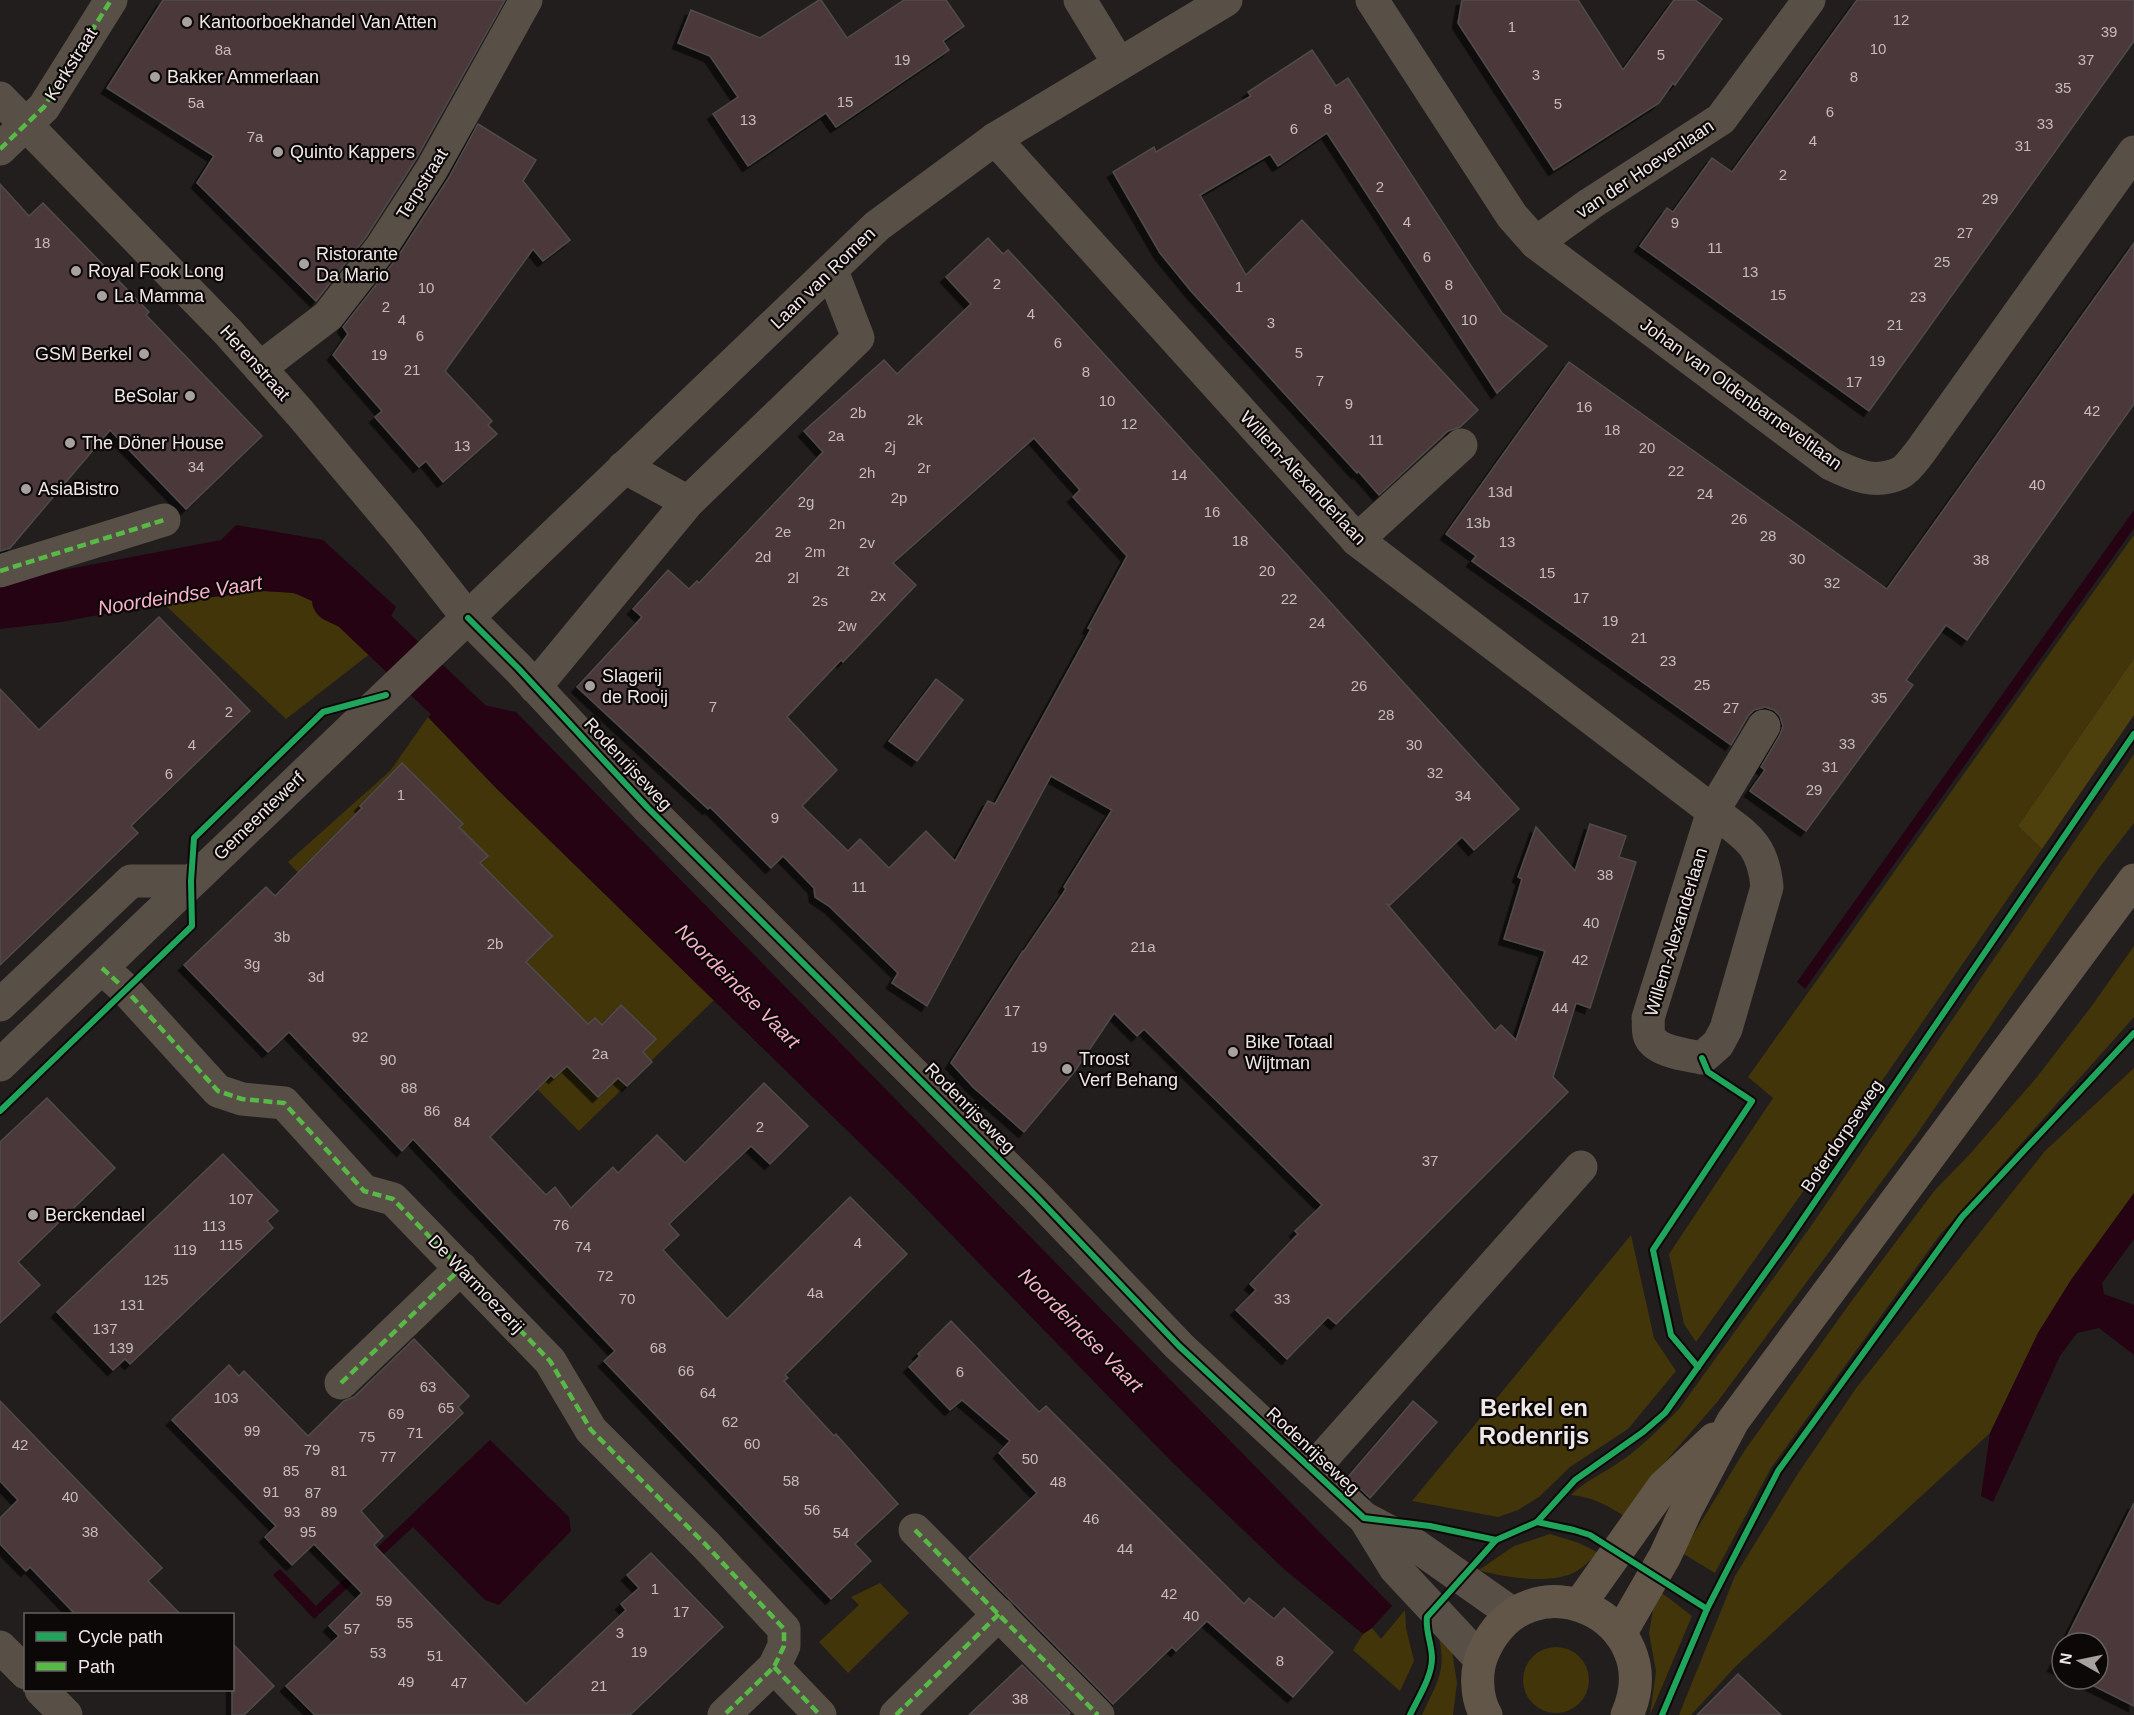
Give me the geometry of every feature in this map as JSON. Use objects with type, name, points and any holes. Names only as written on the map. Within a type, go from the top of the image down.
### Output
[{"type":"main road","points":[[1620,1634],[1665,1556],[1687,1508],[1733,1421],[2134,880]]},
{"type":"main road","points":[[1580,1604],[1663,1487],[1733,1421]]},
{"type":"main road","points":[[1478,1708],[1480,1659],[1496,1629],[1513,1614],[1529,1606],[1563,1601],[1580,1604],[1596,1611],[1610,1621],[1628,1647],[1635,1681],[1627,1715]]},
{"type":"street","name":"Kerkstraat","points":[[0,149],[44,107],[111,0]]},
{"type":"street","name":"Terpstraat","points":[[260,368],[328,316],[381,248],[432,169],[526,0]]},
{"type":"street","points":[[1080,0],[1119,64]]},
{"type":"street","name":"Laan van Romen","points":[[457,629],[877,226],[995,139],[1226,0]]},
{"type":"street","name":"Johan van Oldenbarneveltlaan","points":[[1372,0],[1512,216],[1536,243],[1831,464],[1857,476],[1879,479],[1902,472],[1920,452],[2134,152]]},
{"type":"street","name":"van der Hoevenlaan","points":[[1536,243],[1590,204],[1721,119],[1809,0]]},
{"type":"street","name":"Herenstraat","points":[[0,98],[228,332],[260,368],[405,538],[457,629]]},
{"type":"street","name":"Willem-Alexanderlaan","points":[[995,139],[1357,540],[1713,811],[1743,834],[1757,850],[1765,868],[1767,887],[1726,1029],[1718,1044],[1702,1058],[1654,1043],[1649,1035],[1648,1018],[1713,811]]},
{"type":"street","points":[[536,687],[687,502],[858,338],[832,271]]},
{"type":"street","points":[[1357,540],[1461,445]]},
{"type":"street","points":[[624,467],[687,502]]},
{"type":"street","points":[[0,571],[164,520]]},
{"type":"street","name":"Rodenrijseweg","points":[[457,629],[536,687],[647,807],[1037,1197],[1179,1346],[1364,1518],[1415,1545],[1513,1614]]},
{"type":"street","name":"Gemeentewerf","points":[[0,1065],[457,629]]},
{"type":"street","points":[[1713,811],[1764,726]]},
{"type":"street","points":[[0,1005],[131,880],[191,881]]},
{"type":"street","name":"De Warmoezerij","points":[[102,968],[125,989],[218,1090],[242,1099],[284,1103],[363,1191],[393,1199],[550,1361],[591,1430],[706,1545],[784,1629],[784,1646],[774,1667],[724,1715]]},
{"type":"street","points":[[1312,1470],[1581,1167]]},
{"type":"street","points":[[341,1383],[461,1268]]},
{"type":"street","name":"Rodenrijseweg","points":[[1364,1518],[1395,1568],[1480,1659]]},
{"type":"street","points":[[915,1530],[1098,1715]]},
{"type":"street","points":[[896,1715],[999,1614]]},
{"type":"street","points":[[0,1647],[24,1671]]},
{"type":"street","points":[[774,1667],[820,1715]]},
{"type":"street","points":[[43,1691],[66,1715]]},
{"type":"shaded area","points":[[2134,535],[2134,658],[2018,826],[2042,849],[1879,1085],[1696,1342],[1684,1324],[1669,1254],[1773,1098],[1748,1077]]},
{"type":"shaded area","points":[[263,591],[292,593],[315,601],[336,616],[371,653],[286,719],[163,603]]},
{"type":"shaded area","points":[[2134,658],[2134,715],[2042,849],[2018,826]]},
{"type":"shaded area","points":[[428,717],[497,789],[714,1000],[579,1131],[403,955],[327,903],[288,862],[390,771]]},
{"type":"shaded area","points":[[2134,754],[2134,823],[2099,868],[1917,1134],[1718,1401],[1653,1476],[1624,1516],[1599,1502],[1571,1495],[1635,1451],[1679,1409],[1811,1226]]},
{"type":"shaded area","points":[[2134,946],[2134,1017],[1939,1236],[1771,1468],[1715,1573],[1682,1553],[1745,1450],[1853,1299],[1935,1190],[2037,1077]]},
{"type":"shaded area","points":[[2134,1068],[2134,1193],[2071,1280],[2038,1333],[1990,1433],[1735,1667],[1691,1715],[1679,1715],[1735,1576],[1797,1475],[1857,1387],[2045,1151]]},
{"type":"shaded area","points":[[1631,1235],[1654,1338],[1676,1371],[1628,1429],[1570,1467],[1539,1497],[1518,1510],[1498,1517],[1412,1501]]},
{"type":"shaded area","points":[[1550,1534],[1579,1543],[1599,1553],[1577,1571],[1556,1578],[1515,1578],[1479,1570],[1514,1546]]},
{"type":"shaded area","points":[[880,1583],[909,1613],[848,1673],[819,1642],[859,1605],[851,1597]]},
{"type":"shaded area","points":[[1662,1593],[1692,1616],[1650,1715],[1656,1671],[1649,1633],[1653,1610]]},
{"type":"shaded area","points":[[1405,1610],[1406,1628],[1414,1661],[1400,1691],[1353,1650],[1363,1634],[1372,1628],[1381,1639]]},
{"type":"shaded area","points":[[1437,1630],[1452,1651],[1457,1683],[1453,1715],[1422,1715],[1440,1674],[1442,1655]]},
{"type":"shaded area","points":[[1549,1647],[1563,1647],[1575,1652],[1584,1661],[1589,1680],[1587,1693],[1580,1704],[1563,1713],[1549,1713],[1537,1708],[1528,1699],[1523,1687],[1523,1673],[1528,1661],[1537,1652]]},
{"type":"water","points":[[2134,510],[2134,528],[1805,989],[1797,982]]},
{"type":"water","points":[[236,525],[323,540],[396,607],[371,653],[350,629],[323,606],[294,593],[263,591],[163,603],[61,622],[0,629],[0,582],[221,540]]},
{"type":"water","points":[[451,698],[516,712],[1392,1606],[1372,1628],[1363,1634],[1285,1570],[1172,1462],[908,1190],[497,789],[428,717]]},
{"type":"water","points":[[2134,1193],[2134,1239],[2102,1283],[2104,1294],[2134,1305],[2134,1355],[2099,1328],[2077,1333],[2060,1356],[1993,1502],[1981,1496],[1990,1433],[2038,1333],[2071,1280]]},
{"type":"water","points":[[490,1440],[569,1517],[571,1531],[499,1605],[485,1600],[413,1527],[314,1619],[273,1575],[280,1569],[316,1606]]},
{"type":"building","points":[[163,0],[505,0],[416,159],[366,237],[316,301],[197,183],[214,156],[107,88]]},
{"type":"building","points":[[819,0],[847,38],[904,0],[946,0],[964,26],[943,41],[949,50],[836,127],[826,113],[748,166],[713,114],[738,97],[710,56],[678,43],[691,10],[760,38]]},
{"type":"building","points":[[1462,0],[1578,0],[1623,70],[1674,0],[1695,0],[1722,19],[1675,85],[1673,83],[1659,103],[1554,170],[1458,23]]},
{"type":"building","points":[[1857,0],[2134,0],[2134,41],[1869,411],[1640,246],[1667,208],[1673,212],[1712,158],[1732,172]]},
{"type":"building","points":[[1312,50],[1336,86],[1348,78],[1502,313],[1547,346],[1497,393],[1327,133],[1278,166],[1270,154],[1200,195],[1246,275],[1302,220],[1478,410],[1460,427],[1448,431],[1379,495],[1191,291],[1160,253],[1113,172],[1154,147],[1156,152],[1251,96],[1248,92]]},
{"type":"building","points":[[478,124],[536,160],[523,181],[570,240],[543,261],[533,249],[445,371],[492,421],[488,425],[497,434],[443,482],[426,461],[419,467],[375,417],[382,411],[333,355],[348,334],[343,327],[397,258],[448,179]]},
{"type":"building","points":[[0,184],[29,216],[43,203],[149,312],[146,315],[262,436],[186,509],[110,430],[10,548],[0,551]]},
{"type":"building","points":[[988,238],[1003,254],[1008,250],[1519,809],[1474,850],[1462,837],[1390,905],[1387,904],[1495,1031],[1501,1025],[1516,1040],[1545,951],[1504,939],[1522,879],[1518,877],[1536,827],[1575,871],[1590,824],[1626,836],[1619,857],[1636,862],[1590,1008],[1576,1003],[1553,1077],[1568,1092],[1336,1324],[1328,1317],[1287,1359],[1236,1310],[1256,1290],[1250,1284],[1298,1234],[1295,1231],[1322,1205],[1144,1029],[1137,1036],[1114,1013],[1075,1071],[1024,1132],[973,1087],[951,1063],[1066,889],[1064,887],[1112,810],[1051,776],[927,1006],[892,983],[898,973],[829,906],[815,897],[814,888],[783,856],[771,868],[710,807],[708,809],[577,687],[642,617],[633,609],[668,570],[689,589],[697,581],[699,583],[823,452],[804,431],[884,360],[897,374],[971,304],[946,277]],"holes":[[[1034,438],[1080,490],[1073,497],[1127,556],[1088,628],[1091,629],[995,804],[988,801],[955,861],[926,831],[889,868],[860,839],[848,851],[802,806],[837,770],[787,717],[916,585],[893,563]]]},
{"type":"building","points":[[2134,243],[2134,404],[1967,640],[1946,625],[1906,680],[1913,685],[1806,831],[1750,791],[1765,770],[1761,767],[1783,726],[1780,716],[1774,710],[1765,707],[1754,710],[1731,745],[1472,561],[1476,556],[1446,534],[1569,362],[1887,589]]},
{"type":"building","points":[[159,617],[250,711],[131,826],[138,833],[0,965],[0,689],[39,730]]},
{"type":"building","points":[[936,679],[963,700],[917,761],[889,741]]},
{"type":"building","points":[[402,763],[463,824],[459,827],[488,856],[480,863],[552,936],[526,962],[588,1024],[595,1018],[602,1025],[621,1005],[656,1039],[643,1052],[652,1062],[627,1086],[618,1078],[598,1097],[567,1066],[554,1078],[551,1075],[490,1137],[546,1195],[555,1187],[571,1208],[613,1167],[618,1173],[657,1135],[685,1163],[764,1083],[808,1126],[770,1164],[751,1146],[669,1224],[679,1235],[663,1250],[727,1319],[850,1197],[907,1254],[785,1375],[788,1378],[784,1381],[834,1436],[836,1434],[898,1504],[855,1544],[871,1561],[831,1599],[604,1361],[615,1351],[413,1139],[402,1151],[289,1032],[268,1052],[184,965],[266,887],[275,896],[362,808],[360,806]]},
{"type":"building","name":"Berckendael","points":[[47,1098],[115,1168],[18,1262],[40,1285],[0,1323],[0,1142]]},
{"type":"building","points":[[223,1154],[278,1211],[267,1221],[273,1228],[130,1364],[125,1359],[113,1370],[57,1312]]},
{"type":"building","points":[[951,1321],[1039,1412],[1046,1406],[1244,1604],[1249,1598],[1274,1619],[1284,1608],[1333,1652],[1293,1697],[1207,1621],[1176,1651],[1172,1647],[1113,1704],[969,1558],[1037,1493],[999,1453],[1010,1441],[962,1400],[950,1410],[909,1367],[920,1356],[918,1354]]},
{"type":"building","points":[[414,1339],[469,1396],[458,1407],[463,1413],[361,1511],[383,1536],[374,1545],[526,1704],[626,1610],[621,1604],[639,1588],[627,1575],[651,1553],[723,1627],[630,1715],[315,1715],[286,1686],[339,1636],[329,1626],[362,1593],[314,1544],[292,1565],[265,1537],[276,1526],[172,1420],[229,1365],[239,1376],[244,1371],[308,1436],[344,1401],[354,1397]]},
{"type":"building","points":[[0,1401],[162,1568],[148,1581],[179,1613],[74,1613],[30,1567],[26,1571],[0,1544],[0,1518],[18,1500],[0,1481]]},
{"type":"building","points":[[1413,1401],[1437,1422],[1370,1498],[1348,1477]]},
{"type":"building","points":[[2134,1503],[2134,1706],[2104,1691],[2110,1691],[2110,1631],[2070,1631]]},
{"type":"building","points":[[234,1645],[274,1686],[244,1715],[232,1715]]},
{"type":"building","points":[[1022,1665],[1070,1713],[1068,1715],[969,1715]]},
{"type":"building","points":[[1738,1674],[1781,1715],[1697,1715]]},
{"type":"waterway","name":"Noordeindse Vaart","points":[[334,600],[351,608],[491,741]]},
{"type":"marked path","points":[[0,149],[44,107],[111,0]]},
{"type":"marked path","points":[[0,571],[164,520]]},
{"type":"marked path","points":[[102,968],[125,989],[218,1091],[242,1099],[284,1103],[364,1191],[393,1199],[550,1361],[591,1430],[706,1545],[784,1629],[784,1646],[774,1667],[724,1715]]},
{"type":"marked path","points":[[341,1383],[461,1268]]},
{"type":"marked path","points":[[915,1530],[1098,1715]]},
{"type":"marked path","points":[[896,1715],[999,1614]]},
{"type":"marked path","points":[[774,1667],[820,1715]]},
{"type":"cycle path","points":[[468,618],[518,668],[647,807],[1037,1197],[1179,1346],[1364,1518],[1430,1526],[1496,1540]]},
{"type":"cycle path","points":[[0,1111],[192,926],[191,881],[194,838],[323,712],[386,695]]},
{"type":"cycle path","name":"Boterdorpseweg","points":[[1410,1715],[1430,1673],[1432,1653],[1427,1617],[1496,1540],[1537,1522],[1575,1480],[1643,1432],[1665,1413],[1788,1241],[2134,734]]},
{"type":"cycle path","points":[[1662,1715],[1707,1609],[1778,1471],[1962,1217],[2134,1033]]},
{"type":"cycle path","points":[[1698,1367],[1671,1335],[1653,1250],[1752,1101],[1708,1072],[1702,1058]]},
{"type":"cycle path","points":[[1537,1522],[1590,1535],[1707,1609]]},
{"type":"place","name":"Kantoorboekhandel Van Atten","points":[[187,22]]},
{"type":"place","name":"Bakker Ammerlaan","points":[[155,77]]},
{"type":"place","name":"Quinto Kappers","points":[[278,152]]},
{"type":"place","name":"Ristorante Da Mario","points":[[304,264]]},
{"type":"place","name":"Royal Fook Long","points":[[76,271]]},
{"type":"place","name":"La Mamma","points":[[102,296]]},
{"type":"place","name":"GSM Berkel","points":[[144,354]]},
{"type":"place","name":"BeSolar","points":[[190,396]]},
{"type":"place","name":"The Döner House","points":[[70,443]]},
{"type":"place","name":"AsiaBistro","points":[[26,489]]},
{"type":"place","name":"Slagerij de Rooij","points":[[590,686]]},
{"type":"place","name":"Bike Totaal Wijtman","points":[[1233,1052]]},
{"type":"place","name":"Troost Verf Behang","points":[[1067,1069]]},
{"type":"place","name":"Berckendael","points":[[33,1215]]},
{"type":"district","name":"Berkel en Rodenrijs","points":[[1534,1421]]}]
